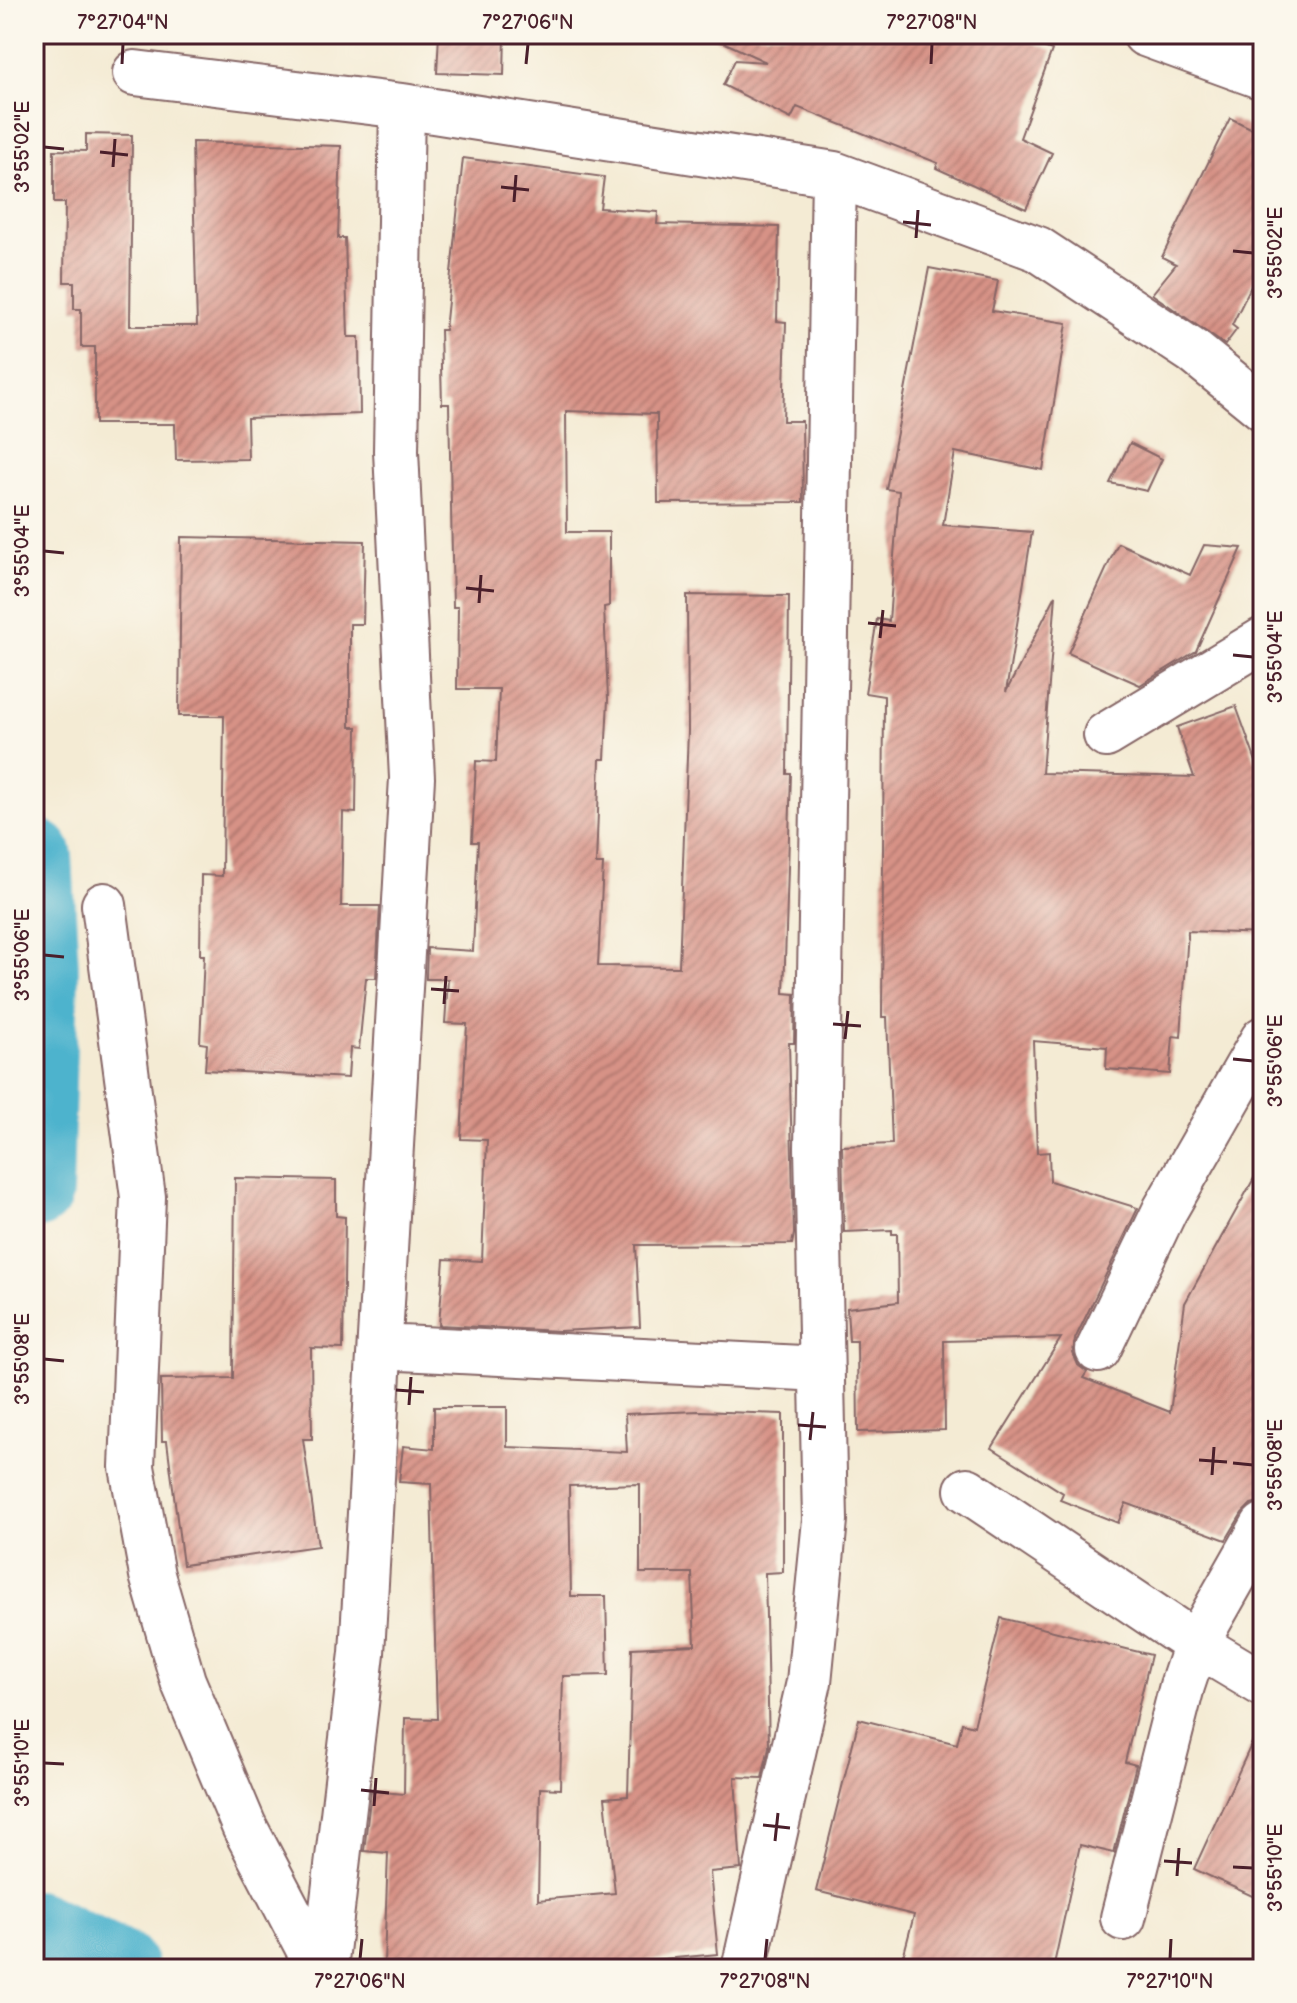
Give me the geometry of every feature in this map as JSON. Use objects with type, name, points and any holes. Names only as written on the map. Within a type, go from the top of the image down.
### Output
[{"type":"street","points":[[1157,36],[1263,77]]},
{"type":"street","points":[[135,73],[402,106],[834,174],[1038,249],[1194,352],[1263,408]]},
{"type":"street","points":[[322,1969],[362,1653],[412,778],[396,451],[402,106]]},
{"type":"street","points":[[744,1969],[809,1682],[825,1520],[817,1148],[834,174]]},
{"type":"street","points":[[1106,735],[1263,640]]},
{"type":"street","points":[[104,905],[143,1197],[132,1467],[152,1575],[183,1681],[238,1811],[322,1969]]},
{"type":"street","points":[[1098,1350],[1165,1210],[1263,1039]]},
{"type":"street","points":[[381,1347],[822,1369]]},
{"type":"street","points":[[967,1490],[1196,1644],[1263,1684]]},
{"type":"street","points":[[1123,1918],[1182,1686],[1196,1644],[1263,1526]]},
{"type":"building","points":[[439,34],[505,34],[504,75],[437,73]]},
{"type":"building","points":[[706,34],[1009,34],[1052,50],[1020,138],[1052,153],[1026,209],[936,168],[938,163],[797,107],[791,119],[723,85],[735,60],[766,62]]},
{"type":"building","points":[[1230,118],[1263,134],[1263,262],[1232,325],[1237,329],[1225,345],[1152,294],[1176,264],[1162,257]]},
{"type":"building","points":[[86,134],[132,135],[130,326],[197,326],[192,142],[341,146],[338,238],[345,238],[348,337],[359,337],[360,414],[247,418],[248,459],[176,460],[175,424],[95,424],[95,347],[81,347],[81,309],[74,309],[74,282],[64,282],[65,203],[54,203],[54,150],[86,151]]},
{"type":"building","points":[[463,158],[604,177],[600,208],[658,212],[657,224],[779,227],[777,321],[786,322],[783,421],[802,421],[803,502],[658,503],[657,414],[566,411],[567,532],[609,532],[609,606],[604,607],[608,699],[605,759],[600,759],[596,864],[603,864],[598,966],[679,967],[688,731],[687,595],[789,596],[787,774],[791,774],[784,993],[795,994],[794,1043],[789,1043],[792,1244],[636,1245],[640,1327],[559,1331],[439,1325],[444,1259],[482,1261],[487,1140],[461,1139],[467,1024],[445,1023],[448,979],[426,979],[427,948],[473,951],[478,842],[472,842],[476,761],[496,762],[499,689],[457,689],[458,607],[453,607],[449,404],[442,404],[440,330],[445,330]]},
{"type":"building","points":[[929,268],[998,281],[992,311],[1067,323],[1043,470],[955,452],[943,525],[1032,532],[1006,692],[1056,595],[1042,773],[1194,777],[1177,727],[1236,706],[1263,781],[1263,934],[1188,931],[1181,1037],[1173,1036],[1170,1074],[1106,1069],[1107,1047],[1033,1041],[1037,1153],[1049,1152],[1050,1181],[1138,1208],[1075,1339],[1073,1353],[1078,1365],[1087,1372],[1083,1378],[1170,1412],[1185,1303],[1263,1162],[1263,1404],[1258,1441],[1263,1443],[1263,1501],[1251,1504],[1242,1513],[1226,1540],[1126,1503],[1118,1523],[1060,1500],[1063,1493],[992,1448],[1061,1338],[944,1341],[945,1430],[858,1432],[857,1341],[849,1341],[847,1308],[898,1302],[897,1234],[892,1234],[892,1230],[844,1232],[842,1146],[892,1144],[887,1017],[882,1017],[884,696],[865,693],[877,619],[889,621],[899,491],[886,489]]},
{"type":"building","points":[[1130,443],[1162,459],[1147,491],[1110,483]]},
{"type":"building","points":[[181,537],[365,541],[363,624],[350,624],[350,727],[357,727],[356,813],[343,812],[341,906],[380,906],[376,978],[366,978],[359,1049],[350,1048],[348,1078],[205,1070],[207,1044],[200,1043],[204,955],[200,955],[201,875],[222,876],[224,716],[179,716]]},
{"type":"building","points":[[1118,543],[1190,575],[1204,545],[1242,548],[1196,651],[1140,685],[1068,653]]},
{"type":"building","points":[[235,1178],[336,1180],[336,1216],[345,1217],[343,1349],[311,1348],[312,1439],[303,1439],[318,1546],[183,1565],[167,1441],[162,1441],[161,1379],[233,1378]]},
{"type":"building","points":[[434,1407],[507,1407],[507,1447],[627,1452],[625,1414],[699,1411],[783,1414],[783,1572],[765,1573],[769,1747],[762,1778],[735,1777],[741,1869],[710,1872],[718,1954],[555,1969],[450,1964],[450,1969],[399,1969],[400,1963],[384,1963],[388,1853],[364,1851],[371,1791],[404,1794],[405,1718],[437,1719],[431,1484],[399,1482],[403,1446],[434,1449]],"holes":[[[640,1484],[640,1573],[692,1573],[695,1645],[632,1648],[628,1796],[605,1798],[615,1893],[538,1900],[540,1788],[560,1789],[563,1676],[608,1675],[606,1596],[571,1596],[569,1486]]]},
{"type":"building","points":[[1001,1618],[1151,1655],[1125,1762],[1136,1765],[1114,1853],[1080,1845],[1053,1969],[900,1969],[914,1915],[816,1891],[859,1719],[957,1744],[962,1723],[974,1726]]},
{"type":"building","points":[[1263,1719],[1263,1901],[1194,1869]]},
{"type":"waterway","points":[[34,857],[40,969],[34,1191]]},
{"type":"waterway","points":[[34,1929],[119,1969]]}]
